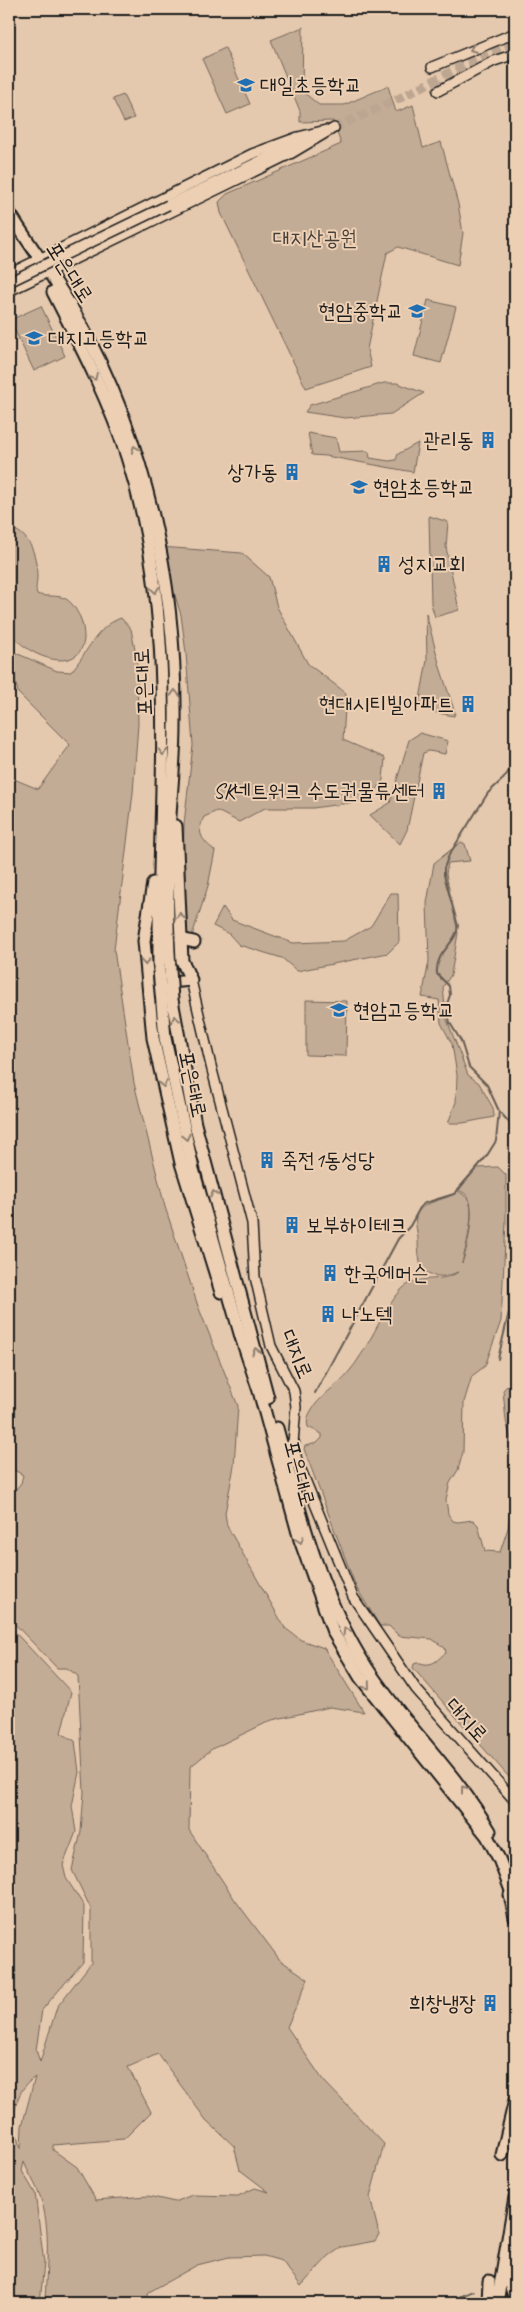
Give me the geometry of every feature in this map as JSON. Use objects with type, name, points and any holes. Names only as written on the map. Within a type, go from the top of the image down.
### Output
[{"type":"highway","name":"포은대로","points":[[9,212],[36,260]]},
{"type":"highway","name":"포은대로","points":[[9,224],[78,318],[100,364],[142,468],[143,495],[153,542],[162,671],[164,727],[158,888],[165,970]]},
{"type":"highway","name":"포은대로","points":[[153,542],[165,573],[174,645],[176,726],[169,835],[165,970]]},
{"type":"highway","points":[[147,984],[191,980],[182,961],[174,777]]},
{"type":"highway","points":[[162,792],[153,882],[144,942],[153,1038],[181,1163],[238,1346],[268,1425]]},
{"type":"highway","points":[[181,939],[194,942]]},
{"type":"highway","points":[[165,970],[167,1001]]},
{"type":"highway","name":"포은대로","points":[[167,1001],[165,1038],[193,1169],[300,1540],[333,1632],[360,1677],[487,1836],[513,1879]]},
{"type":"highway","name":"포은대로","points":[[167,1001],[194,1124],[292,1483],[324,1581],[344,1628],[367,1667],[398,1711],[450,1770],[474,1803],[513,1879],[515,1901]]},
{"type":"highway","points":[[292,1483],[290,1454],[294,1443]]},
{"type":"highway","points":[[513,1879],[515,1918]]},
{"type":"highway","points":[[502,2156],[515,2100]]},
{"type":"highway","points":[[498,2303],[515,2197]]},
{"type":"highway","points":[[504,2303],[512,2291],[515,2246]]},
{"type":"highway","points":[[488,2303],[490,2281]]},
{"type":"main road","points":[[432,67],[515,33]]},
{"type":"main road","points":[[438,91],[494,61],[515,54]]},
{"type":"main road","points":[[9,274],[232,164],[298,136],[334,128],[305,146],[232,177],[9,282]]},
{"type":"main road","points":[[9,291],[176,209],[232,177]]},
{"type":"main road","name":"대지로","points":[[191,980],[211,1066],[252,1223],[255,1277],[271,1346],[294,1392],[296,1407],[294,1443],[297,1460],[353,1597],[416,1689],[515,1801]]},
{"type":"green space","name":"대지산공원","points":[[303,27],[302,91],[319,105],[344,105],[388,86],[396,112],[413,105],[423,148],[441,142],[458,204],[463,233],[458,265],[398,247],[387,253],[367,349],[371,367],[306,388],[221,213],[219,202],[227,194],[341,144],[333,121],[300,122],[300,111],[271,40]]},
{"type":"green space","points":[[225,48],[250,104],[227,114],[202,59]]},
{"type":"green space","points":[[123,95],[134,118],[124,122],[113,99]]},
{"type":"green space","points":[[428,300],[456,307],[441,363],[414,356]]},
{"type":"green space","points":[[41,306],[65,356],[34,371],[10,320]]},
{"type":"green space","points":[[384,383],[397,383],[424,393],[391,414],[345,418],[305,412],[310,405]]},
{"type":"green space","points":[[308,433],[336,438],[339,452],[367,451],[370,458],[389,461],[396,460],[398,454],[418,443],[413,472],[312,455]]},
{"type":"green space","points":[[429,516],[448,522],[446,547],[459,610],[435,617],[431,604]]},
{"type":"green space","points":[[9,528],[17,531],[28,540],[34,554],[37,569],[37,594],[66,599],[80,617],[84,639],[80,651],[72,658],[62,660],[50,659],[38,654],[26,648],[11,631],[8,620],[12,585],[8,563]]},
{"type":"green space","points":[[160,547],[242,553],[269,577],[277,607],[308,664],[346,693],[343,740],[385,758],[383,780],[374,794],[356,802],[313,808],[265,808],[239,822],[217,811],[204,817],[201,828],[202,836],[215,851],[208,886],[191,939],[185,937],[182,888],[184,824],[193,745],[186,653],[181,615]]},
{"type":"green space","points":[[426,613],[440,667],[455,713],[454,716],[433,712],[419,705],[427,660]]},
{"type":"green space","points":[[121,618],[131,629],[137,661],[138,724],[133,793],[114,950],[134,1083],[165,1207],[198,1306],[238,1406],[234,1466],[225,1513],[227,1526],[285,1628],[301,1640],[324,1648],[364,1712],[330,1707],[272,1720],[212,1749],[190,1767],[189,1830],[235,1900],[280,1960],[308,1979],[287,2027],[323,2080],[384,2144],[370,2197],[379,2234],[375,2241],[342,2247],[329,2256],[301,2286],[282,2261],[264,2256],[229,2257],[197,2265],[149,2292],[146,2303],[45,2303],[46,2222],[40,2196],[24,2162],[22,2171],[35,2193],[44,2263],[40,2303],[9,2303],[9,1626],[71,1692],[61,1733],[75,1741],[79,1772],[72,1806],[76,1832],[63,1865],[66,1878],[84,1906],[83,1962],[42,2010],[36,2050],[40,2062],[57,2007],[91,1963],[91,1909],[72,1870],[81,1832],[84,1792],[78,1676],[67,1668],[57,1668],[9,1618],[9,1498],[21,1483],[23,1475],[9,1467],[9,777],[38,789],[70,745],[18,693],[9,650],[57,671],[71,672],[93,641],[105,627]],"holes":[[[158,2054],[206,2120],[234,2146],[240,2170],[269,2192],[255,2188],[238,2196],[192,2195],[175,2202],[148,2196],[96,2200],[77,2167],[53,2150],[53,2145],[124,2139],[151,2112],[128,2067]],[[35,2077],[22,2126],[21,2149],[16,2129],[15,2110],[21,2092]]]},
{"type":"green space","points":[[420,733],[448,741],[445,754],[429,751],[423,753],[407,830],[400,844],[370,815],[390,803],[409,740]]},
{"type":"green space","points":[[461,842],[465,844],[470,861],[448,863],[446,874],[458,933],[451,975],[443,987],[446,1017],[468,1075],[479,1083],[493,1108],[494,1117],[463,1123],[448,1123],[456,1102],[457,1075],[452,1044],[441,1023],[439,1000],[422,997],[429,961],[427,903],[434,863]]},
{"type":"green space","points":[[391,893],[398,893],[399,942],[388,953],[297,971],[282,958],[239,945],[229,934],[213,926],[223,907],[232,920],[293,943],[344,941],[371,926]]},
{"type":"green space","points":[[306,1000],[347,1001],[346,1056],[306,1055]]},
{"type":"green space","points":[[498,1167],[506,1175],[506,1222],[501,1321],[485,1366],[472,1376],[464,1402],[463,1452],[458,1470],[450,1483],[446,1499],[448,1514],[453,1521],[473,1520],[478,1525],[485,1551],[500,1552],[508,1528],[514,1479],[511,1440],[506,1421],[503,1390],[515,1378],[515,1784],[413,1668],[416,1663],[427,1664],[434,1662],[446,1653],[445,1648],[432,1639],[399,1636],[389,1626],[380,1626],[356,1587],[304,1449],[305,1446],[317,1443],[322,1438],[322,1434],[308,1427],[310,1413],[321,1398],[355,1365],[387,1309],[401,1290],[414,1282],[452,1276],[458,1272],[440,1276],[432,1275],[422,1270],[416,1216],[421,1208],[426,1205],[458,1191],[467,1198],[471,1213],[470,1203],[466,1194],[459,1190],[477,1168]],"holes":[[[471,1213],[468,1240],[462,1263]]]},
{"type":"waterway","points":[[515,130],[512,149],[515,187]]},
{"type":"waterway","points":[[515,762],[504,778],[488,793],[449,855],[444,868],[444,875],[458,926],[454,938],[442,954],[437,966],[437,974],[449,986],[450,995],[447,1004],[450,1023],[461,1041],[469,1067],[487,1085],[499,1111],[515,1129]]},
{"type":"waterway","points":[[315,1393],[398,1239],[410,1226],[421,1206],[454,1194],[486,1157],[496,1141],[499,1111]]},
{"type":"waterway","points":[[498,1359],[509,1312],[509,1275],[515,1268]]},
{"type":"waterway","points":[[446,2303],[473,2291]]},
{"type":"tunnel","points":[[334,128],[396,100],[476,59],[515,44]]},
{"type":"place","name":"대일초등학교","points":[[246,85]]},
{"type":"place","name":"현암중학교","points":[[417,311]]},
{"type":"place","name":"대지고등학교","points":[[34,338]]},
{"type":"place","name":"관리동","points":[[488,440]]},
{"type":"place","name":"상가동","points":[[292,472]]},
{"type":"place","name":"현암초등학교","points":[[359,487]]},
{"type":"place","name":"성지교회","points":[[384,564]]},
{"type":"place","name":"현대시티빌아파트","points":[[468,704]]},
{"type":"place","name":"SK네트워크 수도권물류센터","points":[[439,791]]},
{"type":"place","name":"현암고등학교","points":[[339,1010]]},
{"type":"place","name":"죽전1동성당","points":[[267,1160]]},
{"type":"place","name":"보부하이테크","points":[[292,1225]]},
{"type":"place","name":"한국에머슨","points":[[330,1273]]},
{"type":"place","name":"나노텍","points":[[328,1314]]},
{"type":"place","name":"희창냉장","points":[[490,2003]]}]
